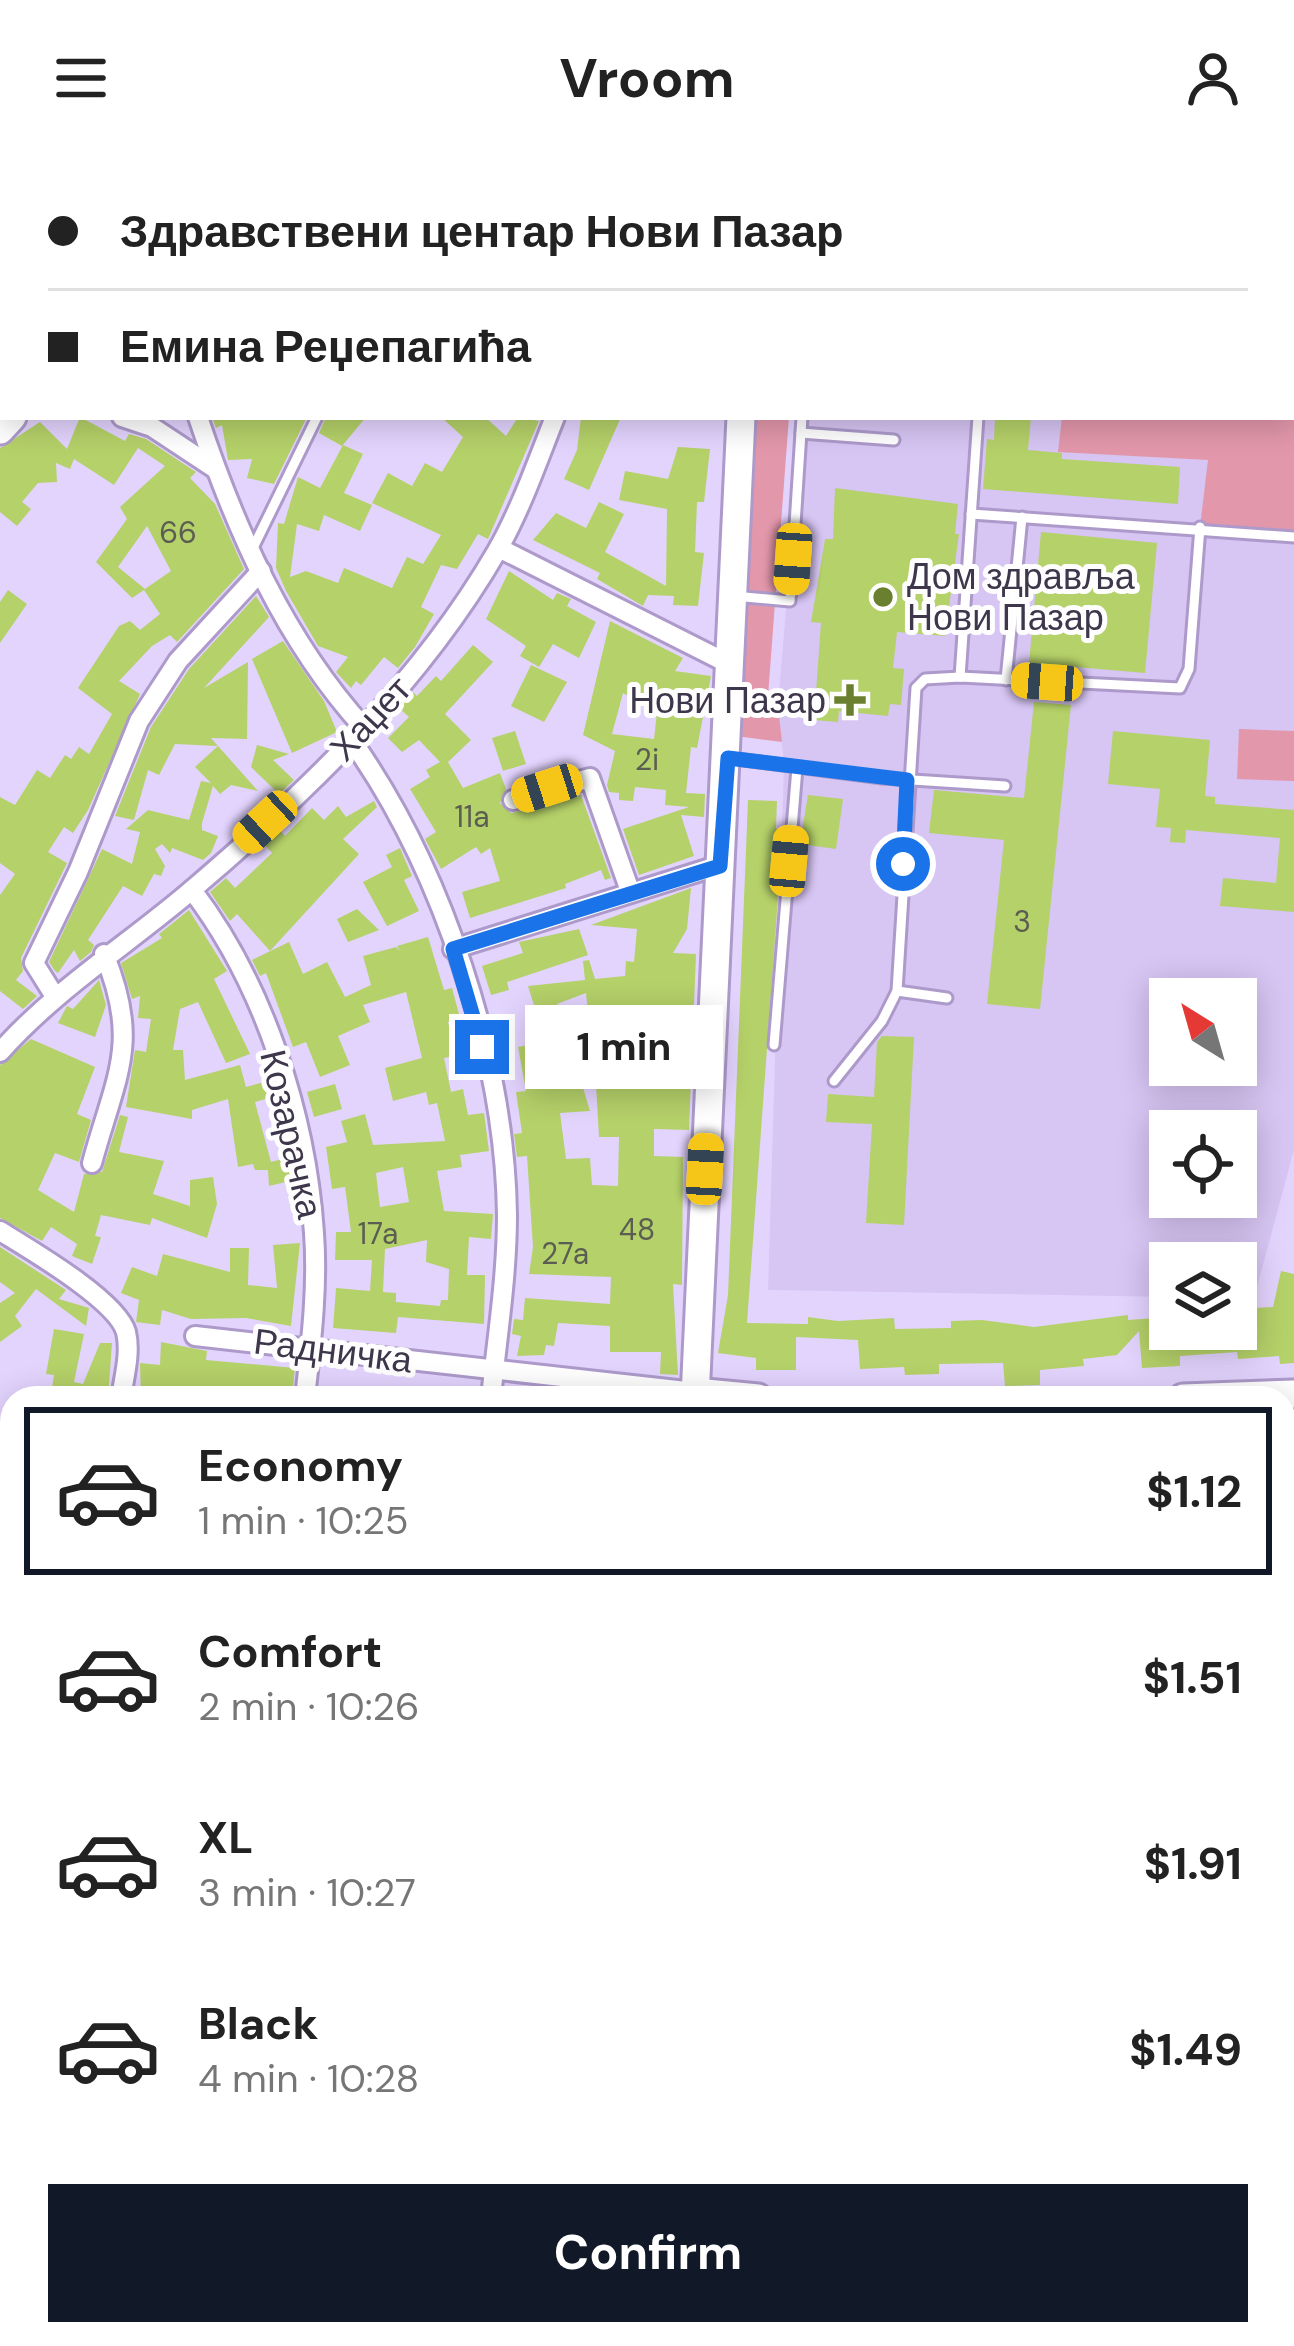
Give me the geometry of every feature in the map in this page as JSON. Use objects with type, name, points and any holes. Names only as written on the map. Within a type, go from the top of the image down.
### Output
[{"type":"street","points":[[131,420],[152,427],[214,468]]},
{"type":"street","points":[[199,420],[214,468],[261,572],[358,734],[412,837],[453,949],[493,1086],[503,1162],[506,1262],[492,1386]]},
{"type":"street","name":"Хаџет","points":[[0,1052],[54,995],[193,890],[358,734],[437,643],[499,548],[553,420]]},
{"type":"street","points":[[695,1386],[741,420]]},
{"type":"street","points":[[499,548],[730,665]]},
{"type":"street","points":[[54,995],[34,963],[78,872],[130,739],[178,662],[261,572]]},
{"type":"street","points":[[513,800],[590,778],[630,891]]},
{"type":"street","points":[[453,949],[720,866]]},
{"type":"street","name":"Козарачка","points":[[193,890],[228,940],[257,1001],[290,1107],[314,1234],[306,1386]]},
{"type":"street","points":[[92,1163],[127,1031],[123,999],[104,954]]},
{"type":"street","points":[[0,1231],[104,1303],[122,1322],[128,1352],[123,1386]]},
{"type":"street","name":"Радничка","points":[[195,1336],[310,1345],[623,1386]]},
{"type":"lane","points":[[251,552],[315,420]]},
{"type":"lane","points":[[734,596],[790,601],[802,420]]},
{"type":"lane","points":[[959,676],[978,420]]},
{"type":"lane","points":[[801,433],[894,440]]},
{"type":"lane","points":[[971,514],[1199,527],[1294,538]]},
{"type":"lane","points":[[1006,680],[1022,517]]},
{"type":"lane","points":[[834,1081],[882,1021],[897,991],[916,688],[925,679],[959,676],[1180,688],[1189,669],[1199,527]]},
{"type":"lane","points":[[728,758],[907,780],[1005,786]]},
{"type":"lane","points":[[774,1046],[797,768]]},
{"type":"lane","points":[[897,991],[946,998]]},
{"type":"shaded area","points":[[741,420],[789,420],[768,696],[778,706],[782,742],[728,735]]},
{"type":"shaded area","points":[[802,420],[1294,420],[1294,1150],[1257,1287],[1257,1242],[1149,1242],[1149,1297],[768,1290],[784,764],[778,706]]},
{"type":"shaded area","points":[[1062,420],[1294,420],[1294,537],[1200,527],[1208,460],[1058,452]]},
{"type":"shaded area","points":[[1239,729],[1294,731],[1294,781],[1237,779]]},
{"type":"building","points":[[79,420],[86,420],[125,441],[129,434],[146,439],[196,472],[190,478],[215,504],[244,569],[177,642],[170,635],[152,646],[119,681],[140,694],[88,810],[73,833],[64,827],[48,852],[67,863],[21,958],[23,971],[16,980],[37,996],[23,1009],[0,991],[0,895],[15,874],[0,863],[0,797],[15,805],[37,770],[50,778],[65,755],[71,759],[79,747],[89,754],[112,714],[78,688],[119,626],[130,621],[140,630],[160,614],[144,590],[132,598],[96,562],[127,519],[120,507],[165,466],[138,448],[114,485],[74,459],[70,469],[56,463],[57,482],[38,483],[22,502],[31,509],[17,526],[0,512],[0,448],[40,422],[67,449]],"holes":[[[147,526],[171,571],[145,589],[118,567]]]},
{"type":"building","points":[[213,420],[306,420],[274,484],[247,478],[252,459],[228,460],[222,425],[216,428]]},
{"type":"building","points":[[325,420],[364,420],[342,446],[319,433]]},
{"type":"building","points":[[444,420],[488,420],[506,436],[516,420],[539,421],[488,539],[478,534],[457,569],[441,565],[421,607],[434,614],[415,647],[398,668],[384,657],[361,685],[356,681],[351,688],[336,672],[348,657],[318,646],[276,568],[278,523],[284,524],[298,477],[320,488],[343,445],[363,454],[344,493],[372,505],[360,531],[324,515],[319,531],[297,524],[290,577],[306,571],[338,583],[344,568],[392,588],[407,557],[423,564],[441,535],[372,503],[388,473],[412,486],[425,463],[442,472],[463,437]]},
{"type":"building","points":[[581,420],[620,420],[589,490],[564,479],[577,450]]},
{"type":"building","points":[[995,420],[1031,420],[1028,450],[1062,453],[1062,459],[1180,467],[1178,504],[983,489],[987,439],[994,440]]},
{"type":"building","points":[[678,447],[710,449],[704,502],[697,502],[695,552],[704,553],[698,606],[673,605],[674,596],[648,595],[643,606],[597,579],[600,573],[533,540],[556,513],[586,528],[599,502],[624,514],[605,552],[666,586],[667,509],[619,500],[625,471],[668,479]]},
{"type":"building","name":"Дом здравља Нови Пазар","points":[[835,488],[958,504],[955,534],[959,534],[945,636],[897,632],[893,668],[904,669],[901,705],[890,704],[888,716],[839,711],[838,722],[814,720],[821,623],[811,622],[825,539],[833,539]]},
{"type":"building","points":[[1041,532],[1157,543],[1145,673],[1029,663]]},
{"type":"building","points":[[509,571],[553,600],[557,593],[571,599],[567,606],[596,622],[579,658],[553,644],[539,667],[520,656],[526,646],[486,619]]},
{"type":"building","points":[[8,590],[27,604],[0,643],[0,602]]},
{"type":"building","points":[[256,596],[269,617],[204,688],[248,662],[247,739],[211,738],[218,746],[175,744],[159,775],[148,770],[134,820],[115,816],[151,727],[189,669]]},
{"type":"building","points":[[610,621],[683,658],[675,671],[711,676],[697,748],[691,747],[686,793],[705,794],[704,817],[681,815],[694,856],[639,875],[623,829],[689,807],[665,805],[666,790],[635,787],[633,801],[619,800],[619,793],[609,792],[607,785],[615,751],[583,735]],"holes":[[[623,693],[657,712],[654,739],[612,734]]]},
{"type":"building","points":[[283,641],[324,701],[337,732],[292,753],[252,659]]},
{"type":"building","points":[[473,645],[493,662],[445,714],[471,740],[448,762],[463,788],[500,773],[506,789],[500,803],[511,813],[581,795],[611,878],[605,880],[601,870],[565,884],[566,888],[470,918],[462,892],[500,881],[490,848],[481,854],[476,847],[441,869],[425,839],[436,832],[410,789],[430,777],[426,770],[440,762],[419,740],[402,752],[388,738],[409,717],[399,708],[413,692],[417,696],[436,676],[441,681]]},
{"type":"building","points":[[531,665],[567,682],[544,722],[511,706]]},
{"type":"building","points":[[1034,702],[1071,705],[1040,1009],[987,1004],[1004,840],[929,833],[934,790],[1024,798]]},
{"type":"building","points":[[515,731],[526,764],[503,771],[492,738]]},
{"type":"building","points":[[1113,731],[1210,740],[1205,796],[1215,797],[1215,804],[1294,810],[1294,912],[1220,906],[1223,878],[1276,883],[1280,838],[1186,830],[1185,843],[1170,842],[1171,828],[1156,827],[1160,789],[1108,784]]},
{"type":"building","points":[[257,745],[289,754],[273,760],[294,780],[279,794],[251,767]]},
{"type":"building","points":[[218,746],[258,791],[231,785],[220,794],[213,786],[202,823],[202,830],[218,836],[211,853],[203,860],[172,848],[170,853],[162,844],[155,849],[165,866],[161,876],[154,874],[142,896],[123,886],[88,940],[94,945],[91,952],[80,961],[74,950],[55,971],[49,962],[102,849],[132,864],[140,832],[126,829],[148,810],[189,820],[201,781],[211,783],[195,767]]},
{"type":"building","points":[[808,795],[843,799],[836,849],[800,844]]},
{"type":"building","points":[[748,800],[777,801],[776,829],[783,829],[747,1323],[808,1324],[808,1317],[838,1321],[894,1318],[895,1329],[951,1328],[951,1321],[982,1320],[1034,1327],[1128,1315],[1128,1320],[1149,1318],[1149,1350],[1257,1350],[1257,1308],[1273,1307],[1281,1271],[1294,1274],[1294,1363],[1280,1364],[1279,1356],[1238,1359],[1237,1352],[1180,1356],[1180,1366],[1142,1368],[1139,1331],[1117,1355],[1083,1359],[1084,1366],[1040,1370],[1040,1385],[1005,1386],[1003,1363],[939,1364],[939,1374],[905,1375],[904,1367],[860,1369],[858,1340],[796,1337],[796,1370],[756,1370],[756,1358],[718,1353],[728,1295]]},
{"type":"building","points":[[374,801],[377,807],[343,839],[359,854],[270,951],[237,914],[230,921],[210,892],[226,878],[235,888],[272,853],[264,844],[280,830],[285,836],[312,808],[324,820],[338,806],[346,817]]},
{"type":"building","points":[[400,848],[412,876],[404,880],[419,911],[387,926],[363,882],[392,867],[386,855]]},
{"type":"building","points":[[691,888],[687,929],[673,953],[696,954],[689,1130],[654,1129],[654,1156],[683,1157],[682,1285],[673,1284],[678,1375],[660,1374],[661,1352],[610,1352],[610,1326],[558,1323],[554,1346],[546,1345],[544,1355],[517,1356],[521,1336],[512,1334],[514,1319],[523,1320],[525,1298],[610,1304],[611,1277],[529,1274],[533,1247],[527,1156],[517,1157],[514,1134],[522,1133],[516,1092],[526,1091],[518,1047],[568,1037],[590,1111],[560,1113],[566,1159],[590,1158],[592,1185],[618,1186],[619,1137],[599,1137],[596,1085],[630,1086],[630,1056],[593,1061],[586,993],[557,1004],[560,1012],[547,1016],[545,1010],[536,1012],[528,986],[585,980],[583,961],[589,960],[595,979],[625,976],[626,961],[634,962],[637,929],[591,925]]},
{"type":"building","points":[[357,909],[379,930],[348,942],[337,919]]},
{"type":"building","points":[[189,910],[227,971],[214,979],[250,1054],[226,1063],[198,1002],[180,1009],[173,1050],[183,1050],[185,1080],[240,1065],[246,1087],[271,1080],[276,1096],[255,1102],[271,1162],[290,1157],[294,1180],[269,1186],[268,1170],[255,1170],[253,1164],[238,1167],[228,1099],[192,1110],[192,1119],[126,1107],[135,1050],[146,1052],[151,1019],[138,1018],[140,996],[132,999],[121,963],[162,938],[159,934]]},
{"type":"building","points":[[579,929],[588,955],[507,982],[509,990],[491,995],[482,966],[523,953],[519,942]]},
{"type":"building","points":[[428,937],[444,990],[452,988],[460,1018],[448,1022],[456,1056],[444,1058],[451,1092],[463,1089],[468,1115],[484,1113],[489,1151],[460,1155],[462,1167],[437,1171],[444,1211],[493,1214],[491,1239],[469,1237],[467,1275],[485,1275],[484,1324],[398,1317],[396,1333],[333,1328],[336,1288],[370,1291],[372,1260],[335,1260],[336,1232],[351,1232],[345,1187],[332,1189],[326,1147],[347,1142],[341,1121],[365,1114],[373,1145],[445,1141],[437,1103],[429,1105],[426,1092],[393,1101],[385,1068],[422,1058],[406,992],[363,1005],[370,1022],[338,1036],[350,1065],[320,1077],[306,1042],[293,1047],[266,973],[260,976],[252,960],[289,942],[303,974],[327,962],[345,997],[371,985],[363,956],[396,947],[400,951],[397,946]],"holes":[[[403,1167],[409,1202],[380,1207],[376,1173]],[[427,1240],[426,1262],[449,1269],[448,1300],[441,1300],[440,1306],[396,1302],[396,1293],[383,1292],[385,1249]]]},
{"type":"building","points":[[99,980],[106,1005],[95,1037],[58,1023],[67,1006],[73,1009]]},
{"type":"building","points":[[882,1036],[914,1037],[904,1225],[866,1223],[872,1124],[826,1122],[828,1094],[874,1097],[877,1042]]},
{"type":"building","points":[[31,1039],[95,1067],[77,1114],[91,1120],[79,1162],[55,1153],[38,1190],[74,1212],[84,1174],[102,1172],[120,1115],[128,1117],[119,1152],[164,1161],[153,1194],[190,1206],[190,1180],[213,1177],[217,1204],[207,1238],[152,1218],[150,1225],[101,1215],[95,1236],[101,1237],[92,1264],[72,1256],[77,1244],[51,1227],[42,1241],[0,1218],[0,1065]]},
{"type":"building","points":[[335,1084],[342,1109],[314,1117],[307,1092]]},
{"type":"building","points":[[300,1243],[291,1326],[246,1318],[191,1319],[162,1310],[160,1325],[136,1322],[139,1300],[121,1293],[132,1267],[157,1276],[163,1254],[230,1272],[230,1248],[249,1248],[248,1285],[277,1288],[273,1245]]},
{"type":"building","points":[[0,1247],[66,1290],[59,1299],[89,1308],[86,1326],[36,1289],[15,1316],[22,1326],[0,1342],[0,1303],[15,1293],[0,1282]]},
{"type":"building","points":[[54,1329],[84,1334],[74,1382],[83,1384],[100,1343],[112,1343],[109,1386],[52,1386],[54,1375],[46,1374]]},
{"type":"building","points":[[161,1342],[207,1351],[206,1360],[295,1368],[293,1386],[141,1386],[140,1363],[160,1365]]},
{"type":"place","name":"Дом здравља Нови Пазар","points":[[883,597]]},
{"type":"place","name":"Нови Пазар","points":[[850,700]]},
{"type":"route","points":[[482,1047],[453,949],[720,866],[728,758],[907,780],[903,864]]}]
